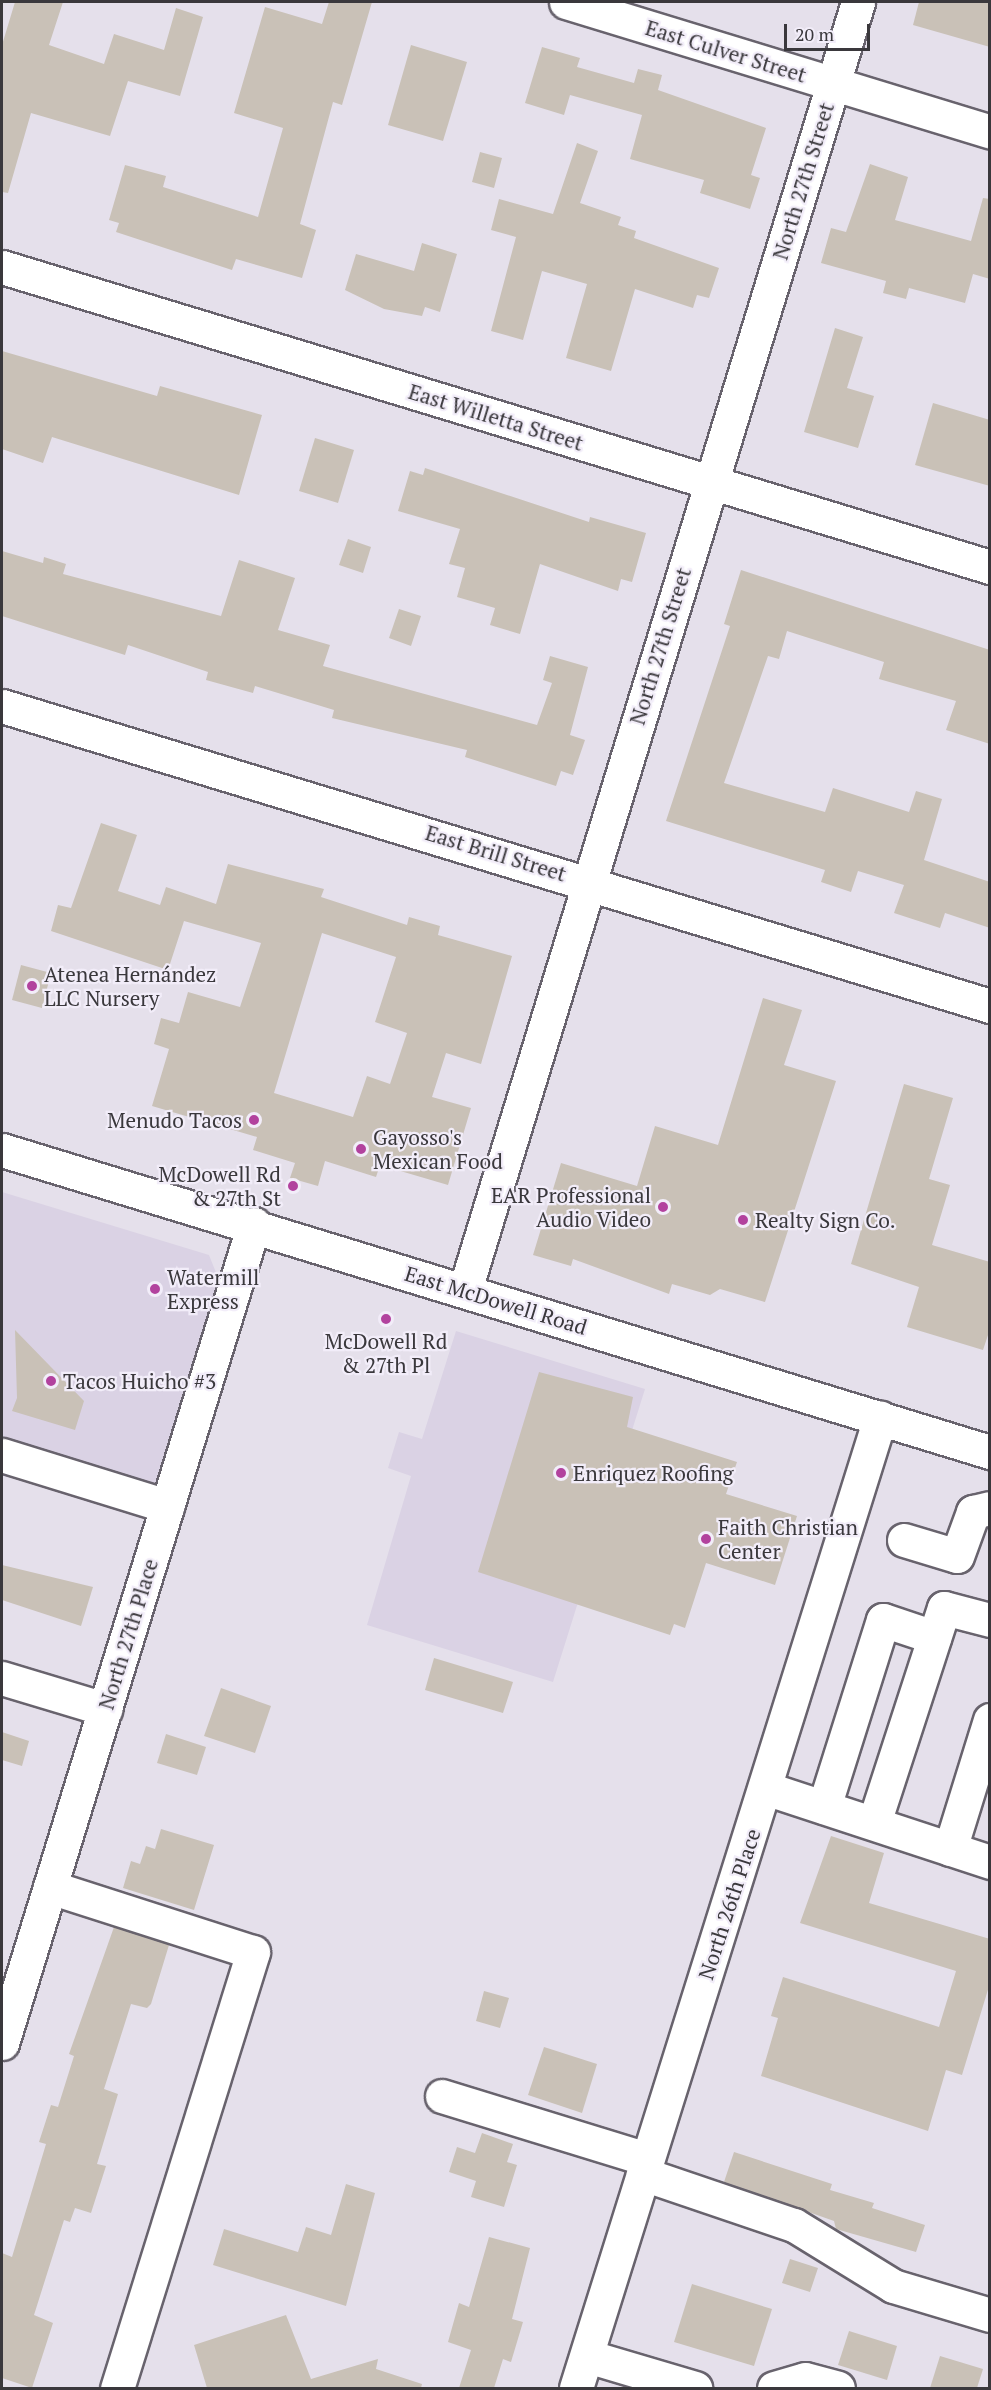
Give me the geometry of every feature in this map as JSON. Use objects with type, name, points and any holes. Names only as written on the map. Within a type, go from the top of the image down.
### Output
[{"type":"street","name":"East Culver Street","points":[[566,2],[990,132]]},
{"type":"street","name":"North 27th Street","points":[[465,1290],[858,2]]},
{"type":"street","name":"East Willetta Street","points":[[2,267],[990,567]]},
{"type":"street","name":"East Brill Street","points":[[2,706],[588,881],[990,1006]]},
{"type":"street","name":"East McDowell Road","points":[[2,1150],[254,1224],[990,1452]]},
{"type":"street","name":"North 27th Place","points":[[2,2043],[254,1224]]},
{"type":"street","name":"North 26th Place","points":[[576,2388],[880,1418]]},
{"type":"street","points":[[2,1455],[167,1506]]},
{"type":"street","points":[[904,1540],[957,1556],[973,1512],[990,1508]]},
{"type":"street","points":[[874,1823],[945,1608],[990,1620]]},
{"type":"street","points":[[824,1807],[883,1620],[934,1637]]},
{"type":"street","points":[[2,1678],[105,1709]]},
{"type":"street","points":[[950,1849],[990,1720]]},
{"type":"street","points":[[765,1788],[990,1862]]},
{"type":"street","points":[[50,1887],[253,1952],[117,2388]]},
{"type":"street","points":[[442,2096],[645,2166],[794,2225],[893,2286],[990,2315]]},
{"type":"street","points":[[587,2355],[695,2388]]},
{"type":"street","points":[[774,2388],[805,2379],[838,2388]]},
{"type":"shaded area","points":[[2,1192],[209,1255],[219,1280],[151,1498],[2,1452]]},
{"type":"shaded area","points":[[456,1331],[645,1389],[553,1682],[367,1625],[411,1476],[388,1468],[399,1432],[422,1439]]},
{"type":"building","points":[[15,2],[63,2],[49,45],[104,64],[114,34],[164,50],[176,8],[203,17],[180,96],[128,81],[110,136],[31,113],[8,193],[2,192],[2,45]]},
{"type":"building","points":[[329,2],[372,2],[342,105],[333,102],[300,224],[316,230],[302,278],[236,259],[232,270],[116,232],[119,223],[109,220],[125,165],[166,176],[163,187],[258,217],[283,128],[234,113],[265,7],[322,24]]},
{"type":"building","points":[[919,2],[990,2],[990,47],[913,25]]},
{"type":"building","points":[[411,45],[467,62],[443,141],[388,125]]},
{"type":"building","points":[[542,47],[580,58],[577,67],[634,83],[638,69],[662,75],[658,90],[766,128],[751,175],[760,178],[750,209],[700,193],[704,180],[630,159],[642,115],[570,95],[564,115],[525,103]]},
{"type":"building","points":[[577,143],[598,151],[580,203],[621,217],[618,225],[636,231],[634,238],[719,268],[709,298],[697,295],[693,308],[635,289],[611,371],[566,358],[587,284],[542,271],[523,340],[491,331],[516,237],[491,230],[499,199],[553,214]]},
{"type":"building","points":[[480,152],[502,158],[494,188],[472,182]]},
{"type":"building","points":[[870,164],[908,177],[895,220],[971,241],[983,198],[990,199],[990,279],[973,274],[965,303],[909,288],[906,299],[883,293],[886,281],[821,263],[831,228],[846,232]]},
{"type":"building","points":[[422,243],[457,254],[440,312],[425,307],[422,316],[384,309],[345,290],[356,254],[414,271]]},
{"type":"building","points":[[835,328],[863,337],[847,388],[874,396],[858,448],[804,432]]},
{"type":"building","points":[[2,351],[157,396],[160,386],[262,415],[239,495],[52,437],[43,463],[2,449]]},
{"type":"building","points":[[933,403],[990,420],[990,486],[915,465]]},
{"type":"building","points":[[315,438],[354,450],[338,503],[299,491]]},
{"type":"building","points":[[425,468],[589,522],[590,517],[646,533],[632,582],[621,579],[618,591],[540,564],[520,634],[490,625],[495,608],[457,597],[465,568],[449,564],[460,529],[398,511],[410,471],[423,475]]},
{"type":"building","points":[[348,539],[371,547],[363,573],[339,565]]},
{"type":"building","points":[[2,551],[43,563],[44,557],[66,564],[63,574],[221,616],[239,560],[295,578],[278,630],[330,645],[323,666],[537,725],[552,683],[543,680],[550,656],[588,667],[570,735],[585,740],[573,775],[561,771],[556,786],[465,757],[467,750],[332,718],[334,710],[255,686],[253,693],[206,680],[208,672],[128,645],[125,655],[2,616]]},
{"type":"building","points":[[741,570],[990,650],[990,744],[946,730],[956,701],[879,679],[884,662],[787,631],[779,659],[768,656],[724,783],[825,812],[833,788],[909,812],[916,791],[942,799],[924,860],[990,882],[990,928],[945,913],[940,928],[894,913],[904,885],[858,871],[851,892],[821,882],[825,870],[666,821],[730,626],[724,624]]},
{"type":"building","points":[[399,609],[421,616],[411,646],[389,638]]},
{"type":"building","points":[[101,823],[137,835],[118,891],[160,905],[166,887],[216,904],[228,864],[324,889],[321,897],[407,925],[409,917],[440,926],[438,935],[512,956],[481,1064],[446,1053],[432,1097],[471,1108],[448,1185],[380,1165],[376,1177],[325,1161],[318,1186],[290,1178],[295,1163],[253,1150],[257,1137],[152,1106],[169,1049],[154,1044],[161,1018],[179,1023],[188,992],[240,1007],[261,943],[184,921],[168,970],[51,931],[58,905],[71,908]],"holes":[[[322,933],[396,957],[375,1022],[407,1033],[390,1084],[367,1076],[353,1117],[274,1093]]]},
{"type":"building","name":"Atenea Hernández LLC Nursery","points":[[21,965],[51,973],[42,1008],[12,1000]]},
{"type":"building","points":[[763,998],[802,1010],[784,1065],[836,1081],[765,1302],[720,1289],[710,1295],[672,1284],[669,1294],[573,1259],[571,1266],[533,1255],[561,1163],[637,1186],[655,1126],[718,1145]]},
{"type":"building","points":[[904,1084],[953,1098],[929,1179],[950,1185],[932,1245],[990,1262],[990,1329],[983,1350],[907,1327],[919,1287],[851,1264]]},
{"type":"building","name":"Tacos Huicho #3","points":[[15,1330],[84,1401],[75,1430],[12,1411],[17,1398]]},
{"type":"building","points":[[539,1372],[633,1397],[627,1427],[737,1462],[726,1494],[797,1516],[775,1585],[706,1563],[685,1628],[674,1624],[670,1635],[478,1572]]},
{"type":"building","points":[[2,1565],[93,1587],[81,1626],[2,1600]]},
{"type":"building","points":[[434,1658],[513,1682],[503,1713],[425,1690]]},
{"type":"building","points":[[221,1688],[271,1706],[255,1753],[204,1736]]},
{"type":"building","points":[[2,1732],[29,1741],[22,1766],[2,1760]]},
{"type":"building","points":[[166,1734],[206,1747],[197,1775],[157,1763]]},
{"type":"building","points":[[161,1829],[214,1845],[194,1910],[123,1888],[131,1861],[140,1864],[146,1846],[155,1849]]},
{"type":"building","points":[[831,1836],[884,1853],[869,1903],[990,1939],[990,1983],[962,2075],[946,2070],[928,2131],[761,2076],[778,2018],[771,2016],[783,1977],[939,2027],[956,1971],[800,1923]]},
{"type":"building","points":[[114,1927],[169,1945],[151,2004],[147,2008],[131,2004],[104,2089],[118,2094],[97,2164],[106,2166],[91,2213],[75,2208],[70,2222],[64,2220],[34,2315],[53,2323],[32,2388],[2,2378],[2,2253],[12,2257],[46,2144],[39,2142],[51,2105],[58,2107],[74,2056],[69,2054]]},
{"type":"building","points":[[484,1991],[509,1998],[500,2028],[476,2021]]},
{"type":"building","points":[[544,2047],[597,2064],[582,2113],[528,2095]]},
{"type":"building","points":[[482,2133],[513,2144],[507,2162],[517,2165],[504,2207],[471,2197],[476,2181],[449,2172],[457,2147],[475,2153]]},
{"type":"building","points":[[734,2152],[832,2184],[830,2190],[874,2203],[872,2208],[925,2225],[916,2252],[836,2229],[834,2221],[724,2182]]},
{"type":"building","points":[[346,2184],[375,2193],[346,2306],[213,2265],[224,2229],[298,2252],[306,2227],[331,2235]]},
{"type":"building","points":[[489,2237],[530,2248],[512,2319],[523,2322],[511,2362],[503,2359],[494,2388],[459,2388],[471,2350],[448,2342],[459,2303],[469,2307]]},
{"type":"building","points":[[790,2259],[818,2268],[810,2292],[782,2283]]},
{"type":"building","points":[[692,2284],[772,2309],[754,2366],[674,2342]]},
{"type":"building","points":[[286,2315],[311,2379],[378,2359],[376,2369],[422,2384],[421,2388],[207,2388],[194,2345]]},
{"type":"building","points":[[849,2331],[897,2346],[887,2380],[838,2365]]},
{"type":"building","points":[[940,2356],[983,2369],[977,2388],[930,2388]]},
{"type":"place","name":"Atenea Hernández LLC Nursery","points":[[32,986]]},
{"type":"place","name":"Menudo Tacos","points":[[254,1120]]},
{"type":"place","name":"Gayosso's Mexican Food","points":[[361,1149]]},
{"type":"place","name":"McDowell Rd & 27th St","points":[[293,1186]]},
{"type":"place","name":"EAR Professional Audio Video","points":[[663,1207]]},
{"type":"place","name":"Realty Sign Co.","points":[[743,1220]]},
{"type":"place","name":"Watermill Express","points":[[155,1289]]},
{"type":"place","name":"McDowell Rd & 27th Pl","points":[[386,1319]]},
{"type":"place","name":"Tacos Huicho #3","points":[[51,1381]]},
{"type":"place","name":"Enriquez Roofing","points":[[561,1473]]},
{"type":"place","name":"Faith Christian Center","points":[[706,1539]]}]
